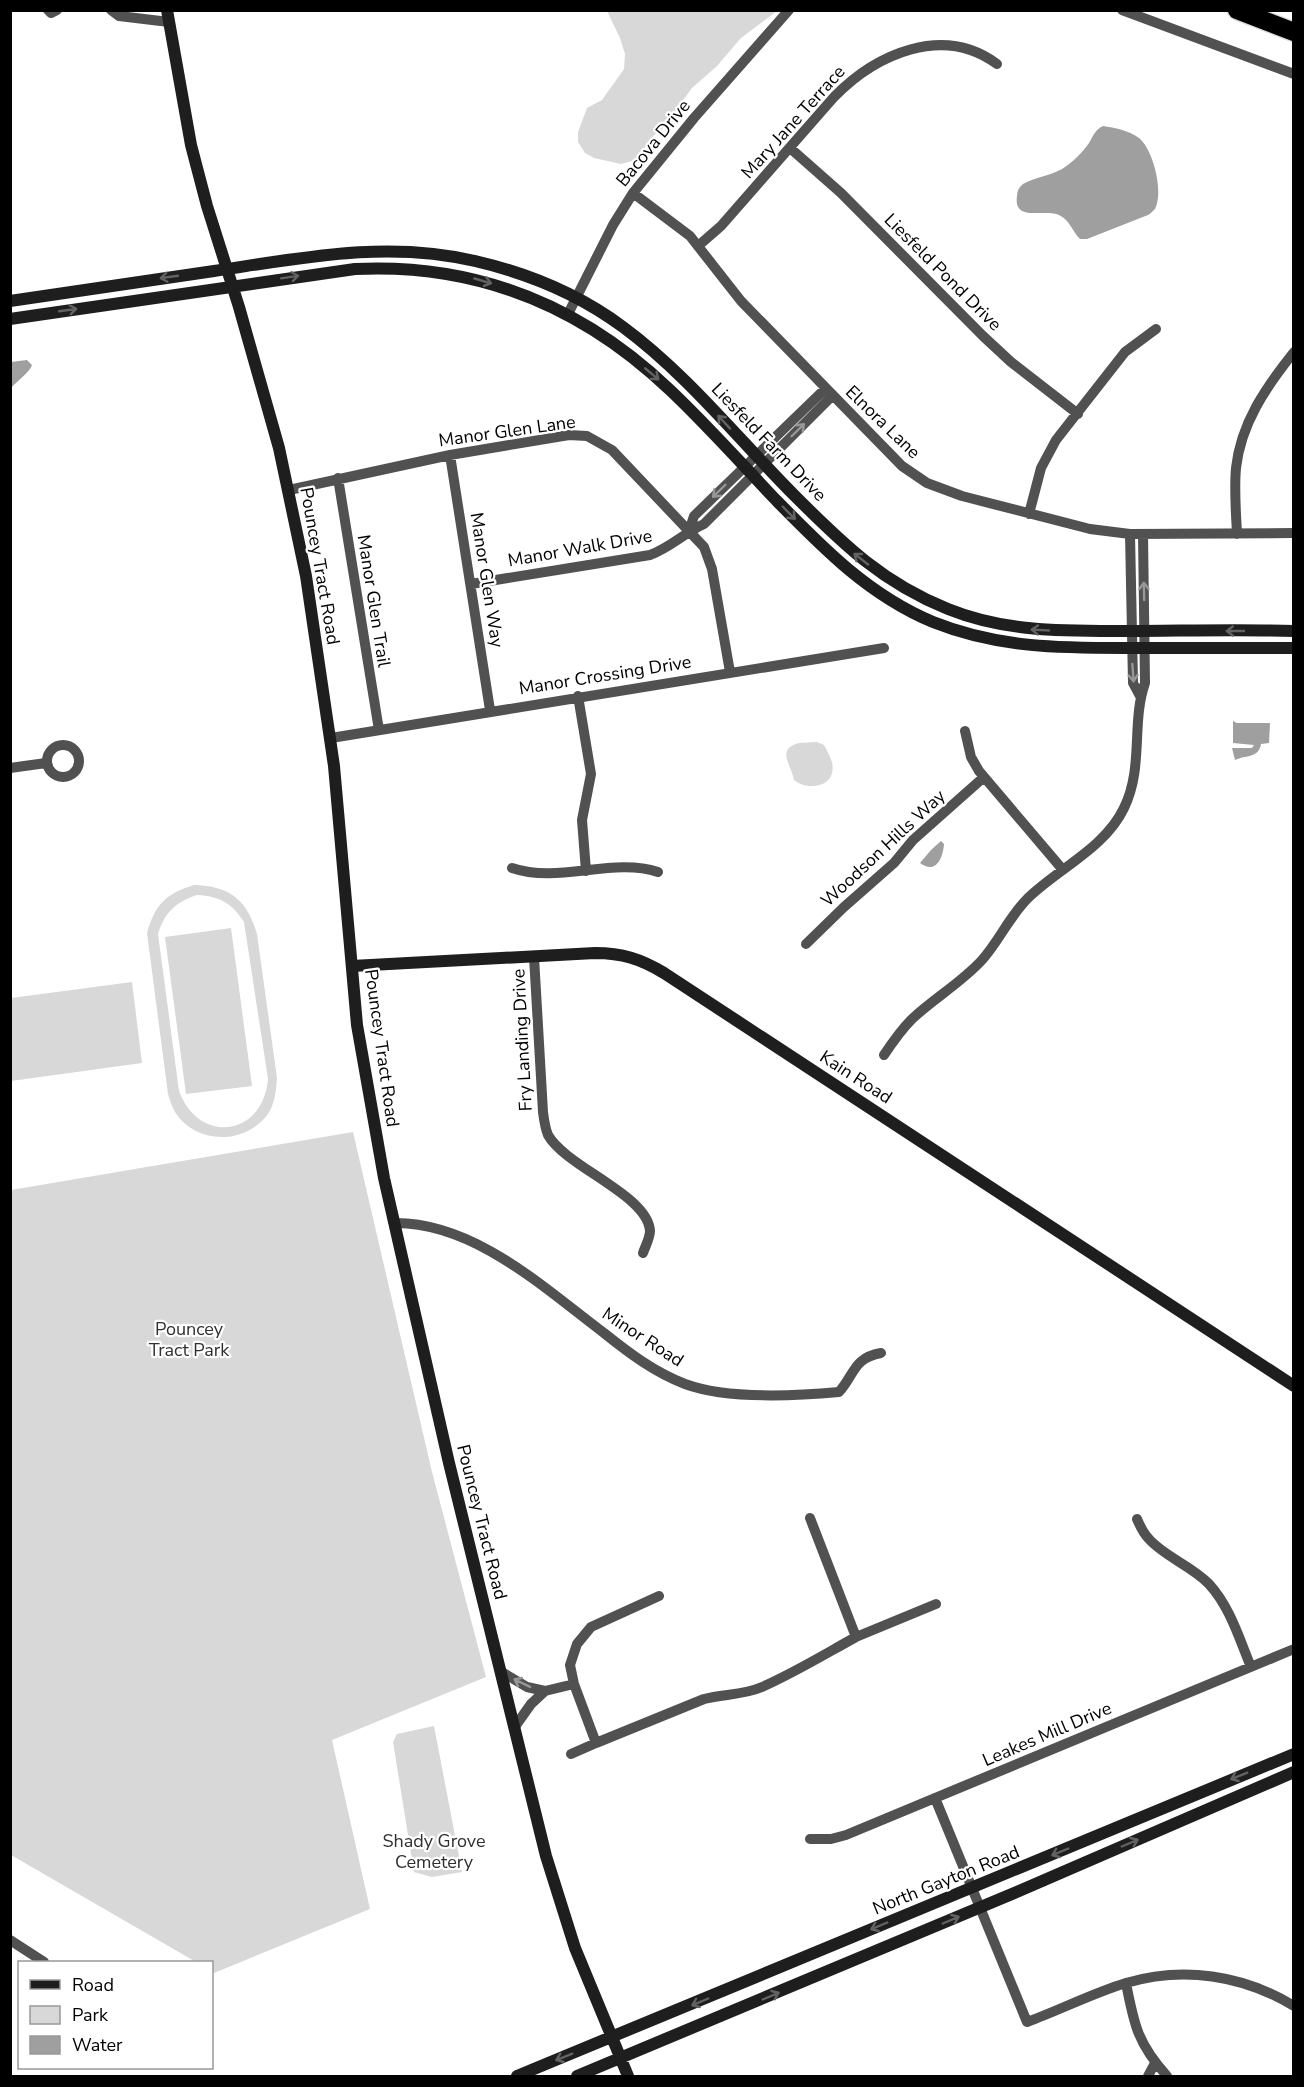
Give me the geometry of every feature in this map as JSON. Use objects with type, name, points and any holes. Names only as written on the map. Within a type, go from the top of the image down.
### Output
[{"type":"highway","points":[[1236,10],[1293,32]]},
{"type":"street","points":[[48,10],[51,13],[57,10]]},
{"type":"street","points":[[111,10],[119,16],[168,16]]},
{"type":"street","name":"Bacova Drive","points":[[568,314],[613,225],[633,193],[694,118],[789,10]]},
{"type":"street","points":[[1122,10],[1293,74]]},
{"type":"street","name":"Pouncey Tract Road","points":[[168,16],[190,139],[207,206],[269,412],[289,490],[306,576],[331,738],[345,870],[357,1025],[368,1096],[394,1223],[454,1486],[546,1856],[563,1912],[628,2076]]},
{"type":"street","name":"Mary Jane Terrace","points":[[698,246],[721,226],[852,79],[883,59],[914,48],[947,46],[986,56],[997,64]]},
{"type":"street","name":"Liesfeld Pond Drive","points":[[790,148],[841,193],[1011,362],[1078,414]]},
{"type":"street","name":"Elnora Lane","points":[[633,193],[690,236],[741,301],[902,466],[927,483],[962,496],[1090,529],[1130,534],[1293,533]]},
{"type":"street","name":"Liesfeld Farm Drive","points":[[10,301],[344,252],[413,251],[448,255],[499,267],[575,299],[620,325],[641,341],[693,389],[759,460],[844,545],[894,582],[930,602],[965,615],[1017,627],[1055,630],[1293,631]]},
{"type":"street","name":"Liesfeld Farm Drive","points":[[10,319],[356,269],[412,269],[463,276],[527,295],[568,314],[608,339],[656,377],[842,565],[874,590],[932,621],[978,636],[1013,644],[1077,648],[1293,648]]},
{"type":"street","points":[[1029,514],[1041,468],[1056,440],[1125,352],[1156,329]]},
{"type":"street","points":[[1237,534],[1236,467],[1241,444],[1261,397],[1293,352]]},
{"type":"street","name":"Manor Walk Drive","points":[[471,584],[650,555],[663,550],[689,531],[694,516],[748,471],[829,392]]},
{"type":"street","name":"Manor Glen Lane","points":[[289,490],[450,455],[569,435],[586,436],[612,450],[704,547],[709,558],[730,672]]},
{"type":"street","name":"Manor Glen Way","points":[[450,455],[490,710]]},
{"type":"street","name":"Manor Glen Trail","points":[[338,478],[379,730]]},
{"type":"street","points":[[1130,534],[1138,631]]},
{"type":"street","points":[[884,1055],[912,1020],[982,960],[1028,898],[1099,841],[1113,826],[1123,810],[1135,773],[1140,696],[1133,682],[1138,648],[1143,534]]},
{"type":"street","name":"Manor Crossing Drive","points":[[331,738],[490,710],[884,648]]},
{"type":"street","points":[[578,696],[591,774],[582,820],[586,871]]},
{"type":"street","points":[[965,731],[971,757],[984,777],[1063,870]]},
{"type":"street","points":[[10,768],[46,763]]},
{"type":"street","name":"Woodson Hills Way","points":[[806,944],[894,863],[913,840],[984,777]]},
{"type":"street","points":[[512,868],[531,873],[639,868],[658,873]]},
{"type":"street","name":"Kain Road","points":[[352,966],[615,953],[649,963],[1293,1386]]},
{"type":"street","name":"Fry Landing Drive","points":[[534,957],[543,1112],[548,1134],[563,1151],[634,1203],[648,1223],[650,1233],[643,1253]]},
{"type":"street","name":"Minor Road","points":[[394,1223],[411,1223],[454,1233],[493,1253],[554,1295],[646,1364],[669,1377],[696,1387],[769,1395],[839,1392],[846,1385],[853,1368],[861,1361],[881,1353]]},
{"type":"street","points":[[810,1518],[856,1637]]},
{"type":"street","points":[[1137,1519],[1153,1544],[1191,1569],[1207,1582],[1220,1598],[1230,1614],[1251,1667]]},
{"type":"street","points":[[597,1743],[574,1684],[570,1665],[577,1644],[591,1627],[659,1596]]},
{"type":"street","points":[[571,1754],[704,1699],[742,1693],[762,1687],[856,1637],[936,1604]]},
{"type":"street","name":"Leakes Mill Drive","points":[[810,1839],[838,1838],[1293,1649]]},
{"type":"street","points":[[500,1671],[527,1687],[545,1691],[574,1684]]},
{"type":"street","points":[[514,1728],[531,1704],[545,1691]]},
{"type":"street","name":"North Gayton Road","points":[[517,2076],[1293,1754]]},
{"type":"street","name":"North Gayton Road","points":[[577,2076],[981,1908],[1293,1772]]},
{"type":"street","points":[[935,1798],[1027,2022],[1126,1983],[1170,1974],[1200,1974],[1233,1980],[1276,1995],[1293,2006]]},
{"type":"street","points":[[10,1940],[42,1961]]},
{"type":"street","points":[[1126,1983],[1138,2036],[1155,2063],[1167,2076]]},
{"type":"street","points":[[1148,2076],[1155,2063]]},
{"type":"green space","points":[[607,11],[777,11],[741,38],[717,66],[692,88],[636,160],[621,164],[594,158],[585,153],[578,142],[578,132],[587,108],[602,100],[624,69],[625,54]]},
{"type":"green space","points":[[817,742],[824,745],[833,766],[830,778],[826,782],[809,786],[794,780],[786,754],[788,749],[799,743]]},
{"type":"green space","points":[[194,885],[206,886],[217,888],[235,897],[248,912],[257,934],[277,1078],[276,1088],[274,1101],[268,1114],[258,1124],[234,1136],[221,1137],[195,1131],[175,1112],[168,1094],[147,933],[158,908],[168,897]],"holes":[[[197,895],[230,905],[244,922],[268,1079],[264,1098],[255,1113],[243,1123],[229,1127],[215,1126],[201,1120],[188,1108],[179,1091],[158,934],[172,909]]]},
{"type":"green space","points":[[231,928],[252,1086],[186,1094],[165,937]]},
{"type":"green space","points":[[132,982],[142,1063],[11,1081],[11,998]]},
{"type":"green space","name":"Pouncey Tract Park","points":[[353,1132],[432,1472],[486,1677],[332,1740],[370,1909],[214,1973],[213,1961],[194,1961],[11,1855],[11,1190]]},
{"type":"green space","name":"Shady Grove Cemetery","points":[[434,1726],[462,1872],[432,1877],[414,1872],[393,1742],[397,1734]]},
{"type":"water","points":[[1103,126],[1130,133],[1139,138],[1149,151],[1156,171],[1158,192],[1155,209],[1149,215],[1087,239],[1080,239],[1066,220],[1059,215],[1025,212],[1020,209],[1017,204],[1017,194],[1022,185],[1066,167],[1080,154],[1096,131]]},
{"type":"water","points":[[27,360],[32,365],[31,368],[11,388],[11,362]]},
{"type":"water","points":[[1233,721],[1270,723],[1269,743],[1261,744],[1255,754],[1235,760],[1232,748],[1252,748],[1254,745],[1233,743]]},
{"type":"water","points":[[941,841],[944,844],[938,863],[930,867],[920,863],[931,850]]}]
